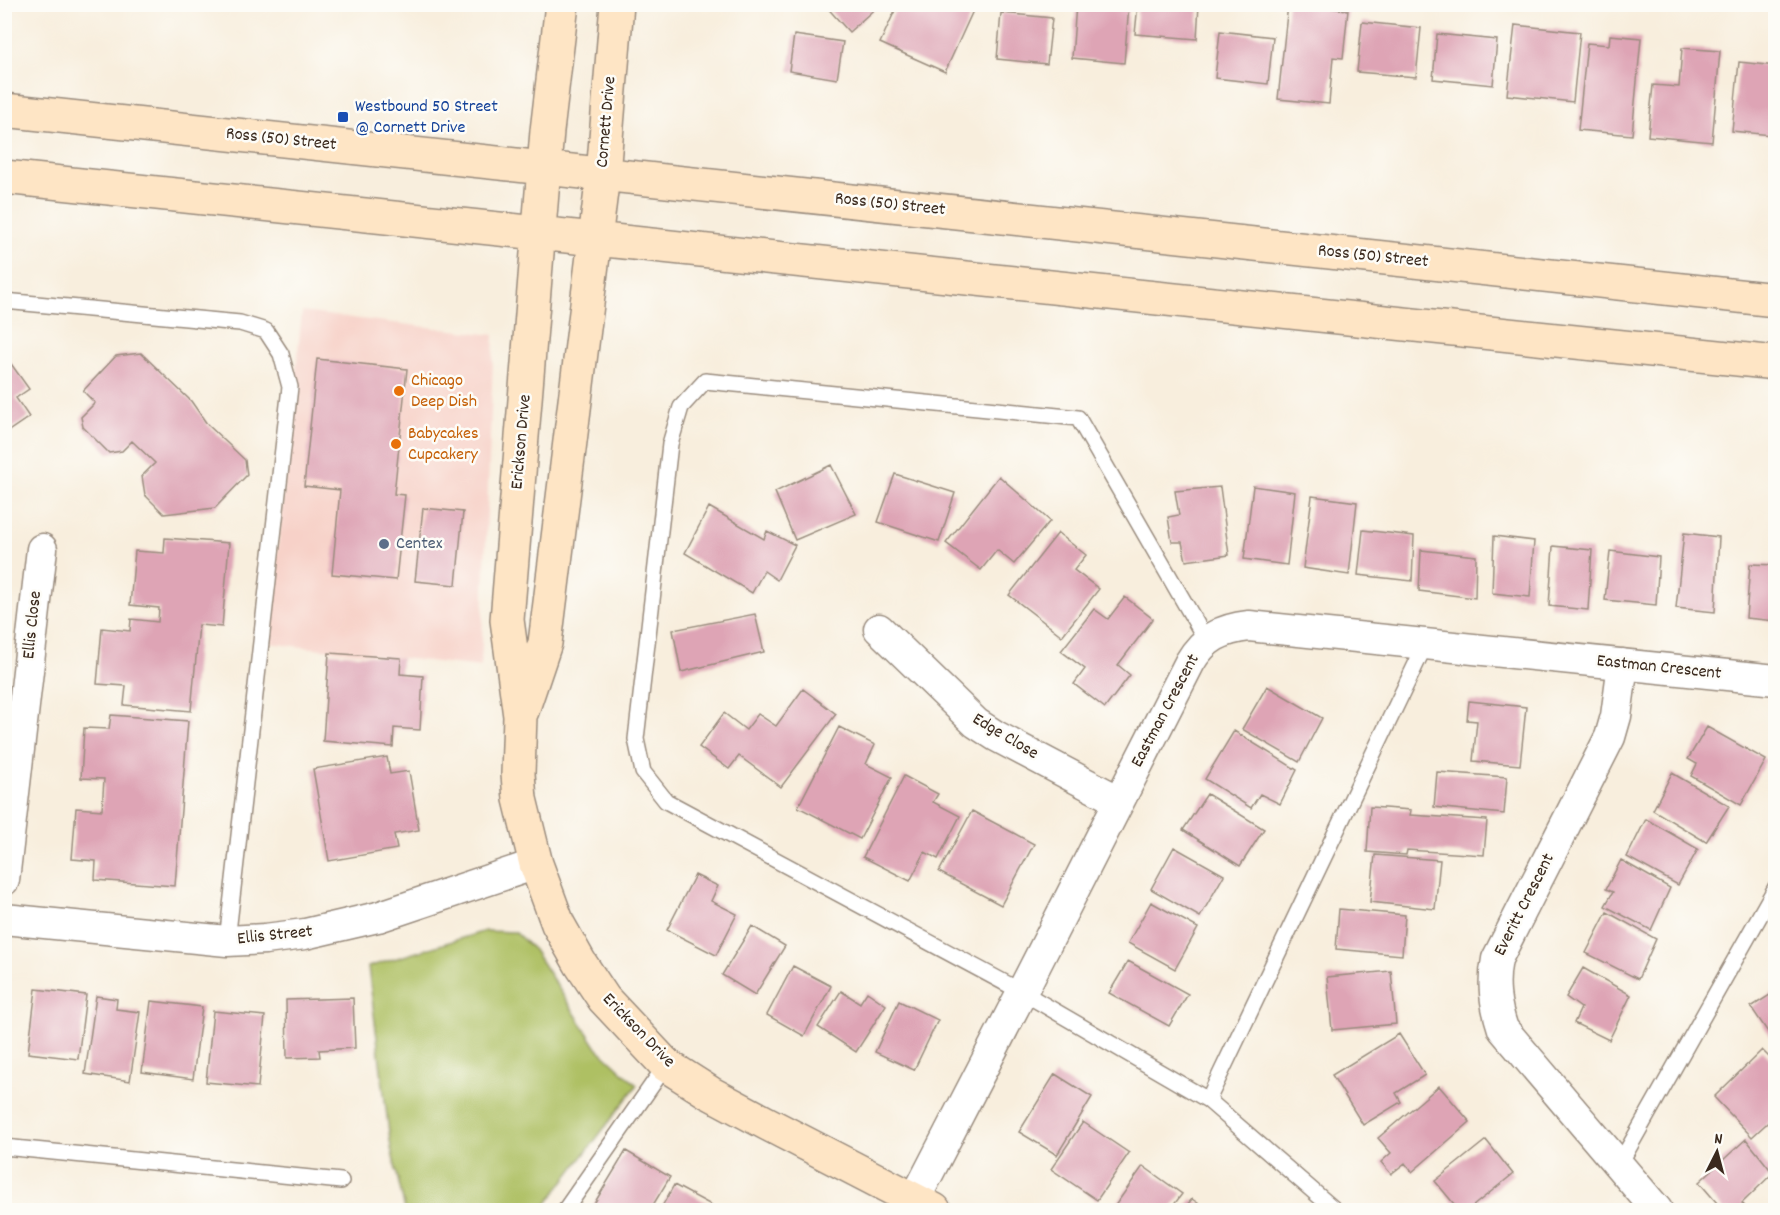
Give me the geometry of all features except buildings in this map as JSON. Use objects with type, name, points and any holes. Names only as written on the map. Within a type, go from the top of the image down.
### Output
[{"type":"main road","points":[[544,168],[562,4]]},
{"type":"main road","name":"Cornett Drive","points":[[594,239],[603,175],[617,4]]},
{"type":"main road","name":"Ross (50) Street","points":[[4,110],[1776,300]]},
{"type":"main road","name":"Erickson Drive","points":[[544,168],[507,620],[520,716],[518,774],[520,799],[536,864],[558,924],[580,963],[604,999],[666,1065],[766,1123],[924,1205]]},
{"type":"main road","points":[[4,177],[1776,363]]},
{"type":"main road","name":"Erickson Drive","points":[[520,716],[545,643],[594,239]]},
{"type":"street","name":"Ellis Close","points":[[4,880],[42,549]]},
{"type":"street","name":"Eastman Crescent","points":[[924,1205],[1023,992],[1190,662],[1206,640],[1218,633],[1249,626],[1776,680]]},
{"type":"street","name":"Edge Close","points":[[879,630],[975,723],[1119,801]]},
{"type":"street","name":"Everitt Crescent","points":[[1623,664],[1616,716],[1610,737],[1497,959],[1493,976],[1497,1011],[1503,1029],[1657,1210]]},
{"type":"street","name":"Ellis Street","points":[[4,920],[227,941],[265,939],[342,927],[389,914],[536,864]]},
{"type":"lane","points":[[4,301],[240,323],[266,332],[281,354],[290,387],[227,941]]},
{"type":"lane","points":[[1206,640],[1078,418],[705,381],[681,407],[670,444],[636,739],[643,772],[666,801],[1023,992],[1208,1100],[1335,1210]]},
{"type":"lane","points":[[1208,1100],[1426,643]]},
{"type":"lane","points":[[1618,1165],[1774,892]]},
{"type":"lane","points":[[565,1210],[666,1065]]},
{"type":"lane","points":[[4,1147],[341,1181]]},
{"type":"shaded area","points":[[302,312],[494,335],[481,667],[268,643]]},
{"type":"green space","points":[[485,931],[515,932],[534,950],[597,1048],[637,1085],[542,1210],[405,1210],[391,1148],[368,967]]},
{"type":"place","name":"Westbound 50 Street @ Cornett Drive","points":[[343,117]]},
{"type":"place","name":"Chicago Deep Dish","points":[[399,391]]},
{"type":"place","name":"Babycakes Cupcakery","points":[[396,444]]},
{"type":"place","name":"Centex","points":[[384,544]]}]
